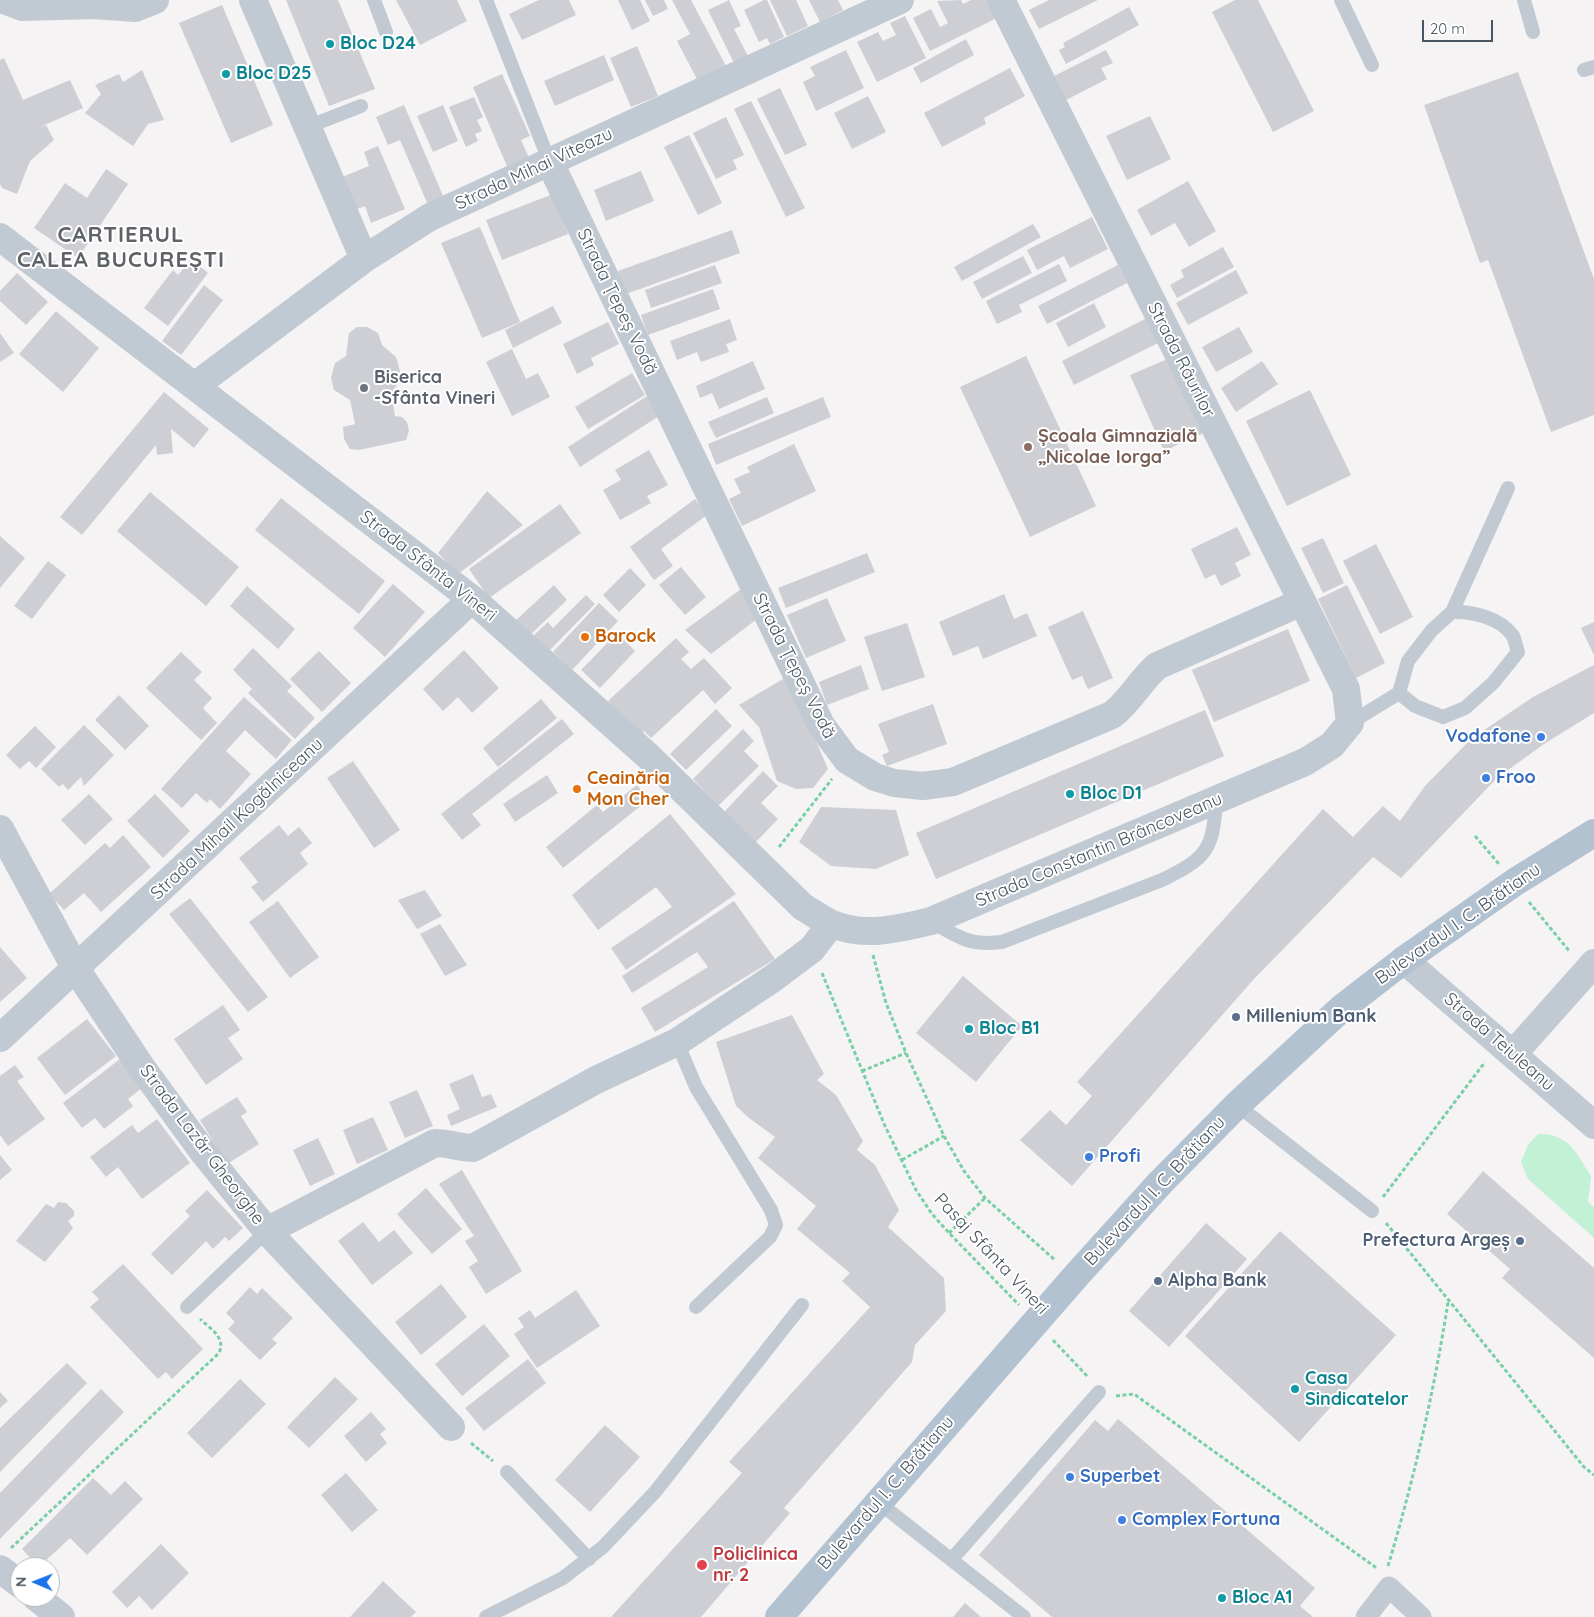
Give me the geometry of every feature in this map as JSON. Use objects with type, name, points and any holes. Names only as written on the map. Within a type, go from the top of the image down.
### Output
[{"type":"main road","name":"Bulevardul I. C. Brătianu","points":[[779,1617],[1035,1322],[1160,1183],[1237,1105],[1342,1008],[1404,960],[1515,882],[1594,834]]},
{"type":"street","points":[[4,0],[22,7],[94,2],[135,8],[155,0]]},
{"type":"street","points":[[253,0],[364,259]]},
{"type":"street","name":"Strada Mihai Viteazu","points":[[196,385],[364,259],[430,217],[900,0]]},
{"type":"street","name":"Strada Râurilor","points":[[1001,0],[1346,690],[1350,723]]},
{"type":"street","name":"Strada Țepeș Vodă","points":[[550,163],[821,725],[847,760],[875,777],[894,783],[923,786],[953,782],[1112,715],[1126,704],[1146,676],[1158,666],[1302,602]]},
{"type":"street","name":"Strada Sfânta Vineri","points":[[0,237],[196,385],[472,599],[648,756],[803,907],[831,924]]},
{"type":"street","name":"Strada Mihail Kogălniceanu","points":[[0,1038],[472,599]]},
{"type":"street","name":"Strada Constantin Brâncoveanu","points":[[831,924],[868,932],[894,930],[931,921],[1305,762],[1332,745],[1350,723]]},
{"type":"street","name":"Strada Lazăr Gheorghe","points":[[0,828],[76,969],[148,1076],[204,1153],[267,1231],[451,1427]]},
{"type":"street","points":[[267,1231],[436,1143],[448,1143],[462,1148],[473,1148],[596,1080],[677,1042],[772,979],[812,949],[831,924]]},
{"type":"street","name":"Strada Teiuleanu","points":[[1404,960],[1594,1125]]},
{"type":"street","points":[[1507,1049],[1591,971]]},
{"type":"street","points":[[1366,1617],[1389,1587],[1421,1617]]},
{"type":"street","points":[[48,1607],[61,1617]]},
{"type":"lane","points":[[374,0],[386,32]]},
{"type":"lane","points":[[486,0],[550,163]]},
{"type":"lane","points":[[1341,0],[1372,65]]},
{"type":"lane","points":[[1524,0],[1533,32]]},
{"type":"lane","points":[[307,127],[361,106]]},
{"type":"lane","points":[[1350,723],[1400,693],[1408,661],[1432,630],[1452,612],[1508,488]]},
{"type":"lane","points":[[1400,693],[1415,706],[1443,716],[1465,708],[1493,683],[1518,652],[1513,636],[1494,620],[1471,611],[1452,612]]},
{"type":"lane","points":[[931,921],[966,940],[982,944],[1002,942],[1162,880],[1187,868],[1205,853],[1214,831],[1216,800]]},
{"type":"lane","points":[[677,1042],[696,1087],[771,1210],[776,1225],[770,1237],[696,1307]]},
{"type":"lane","points":[[1237,1105],[1372,1211]]},
{"type":"lane","points":[[187,1307],[267,1231]]},
{"type":"lane","points":[[486,1617],[563,1578],[603,1548],[655,1492],[802,1305]]},
{"type":"lane","points":[[952,1559],[1099,1392]]},
{"type":"lane","points":[[507,1472],[589,1559]]},
{"type":"lane","points":[[878,1502],[1024,1617]]},
{"type":"path","points":[[763,867],[847,760]]},
{"type":"path","name":"Pasaj Sfânta Vineri","points":[[868,932],[886,1003],[906,1053],[944,1136],[964,1171],[984,1198],[1075,1278]]},
{"type":"path","name":"Pasaj Sfânta Vineri","points":[[812,949],[862,1071],[902,1160],[926,1206],[949,1233],[1087,1376],[1099,1392]]},
{"type":"path","points":[[1507,1049],[1372,1211],[1384,1221],[1584,1467],[1594,1475]]},
{"type":"path","points":[[862,1071],[906,1053]]},
{"type":"path","points":[[902,1160],[944,1136]]},
{"type":"path","points":[[949,1233],[984,1198]]},
{"type":"path","points":[[1099,1392],[1109,1396],[1134,1394],[1386,1574],[1431,1402],[1448,1302]]},
{"type":"path","points":[[4,1560],[219,1353],[222,1346],[221,1339],[187,1307]]},
{"type":"path","points":[[451,1427],[507,1472]]},
{"type":"green space","points":[[1538,1134],[1557,1137],[1564,1141],[1576,1152],[1591,1176],[1588,1202],[1594,1207],[1594,1238],[1528,1179],[1521,1162],[1528,1145]]},
{"type":"building","name":"Bloc D24","points":[[286,0],[338,0],[375,89],[329,106]]},
{"type":"building","points":[[396,0],[457,0],[467,21],[420,45]]},
{"type":"building","points":[[539,0],[569,0],[576,15],[522,40],[509,14]]},
{"type":"building","points":[[618,0],[640,0],[650,21],[632,30]]},
{"type":"building","points":[[645,0],[664,0],[668,9],[653,16]]},
{"type":"building","points":[[672,0],[691,0],[726,66],[698,81],[677,41],[690,34]]},
{"type":"building","points":[[729,0],[741,26],[734,29],[749,58],[735,65],[708,10]]},
{"type":"building","points":[[767,0],[784,37],[770,44],[767,38],[759,42],[744,10]]},
{"type":"building","points":[[770,0],[796,0],[808,26],[787,36]]},
{"type":"building","points":[[809,0],[838,0],[843,10],[820,22]]},
{"type":"building","points":[[961,0],[963,4],[971,0],[988,0],[997,18],[930,51],[913,18],[931,9],[940,27],[948,23],[937,1]]},
{"type":"building","points":[[1049,0],[1098,0],[1039,29],[1029,10]]},
{"type":"building","points":[[1235,0],[1258,0],[1314,111],[1273,132],[1212,12]]},
{"type":"building","name":"Bloc D25","points":[[222,5],[273,125],[231,143],[179,23]]},
{"type":"building","points":[[1129,7],[1139,25],[1066,64],[1059,50],[1065,47],[1063,43]]},
{"type":"building","points":[[905,16],[926,58],[877,82],[857,42],[878,32],[883,41],[896,35],[890,23]]},
{"type":"building","points":[[966,39],[974,55],[921,83],[913,68]]},
{"type":"building","points":[[637,46],[658,96],[631,107],[610,58]]},
{"type":"building","points":[[846,50],[864,88],[816,111],[803,82],[815,76],[810,67]]},
{"type":"building","points":[[1106,50],[1113,63],[1101,68],[1107,79],[1066,100],[1054,76]]},
{"type":"building","points":[[604,55],[614,80],[555,106],[544,81]]},
{"type":"building","points":[[4,58],[23,100],[70,80],[83,108],[40,127],[46,125],[54,140],[30,161],[17,194],[2,188],[0,184],[0,60]]},
{"type":"building","points":[[1010,68],[1025,96],[984,118],[986,124],[942,147],[924,113]]},
{"type":"building","points":[[142,70],[164,120],[148,124],[133,146],[85,113],[101,94],[95,85],[119,74],[123,82]]},
{"type":"building","points":[[1518,72],[1594,279],[1594,415],[1551,432],[1488,260],[1480,263],[1424,105]]},
{"type":"building","points":[[502,74],[530,136],[521,140],[531,162],[509,171],[473,87]]},
{"type":"building","points":[[780,88],[807,145],[785,155],[757,99]]},
{"type":"building","points":[[868,96],[886,132],[852,149],[834,113]]},
{"type":"building","points":[[474,97],[483,117],[477,120],[482,131],[475,134],[478,141],[466,147],[449,107]]},
{"type":"building","points":[[751,101],[805,208],[786,217],[734,109]]},
{"type":"building","points":[[404,105],[444,198],[428,205],[400,140],[388,145],[376,117]]},
{"type":"building","points":[[443,105],[458,141],[433,152],[417,116]]},
{"type":"building","points":[[1150,116],[1171,159],[1127,180],[1106,136]]},
{"type":"building","points":[[726,117],[744,155],[733,160],[737,169],[716,179],[693,133]]},
{"type":"building","points":[[689,135],[722,203],[698,215],[664,147]]},
{"type":"building","points":[[378,146],[405,209],[371,223],[365,206],[355,210],[342,177],[369,166],[364,152]]},
{"type":"building","points":[[106,169],[128,184],[78,258],[34,228],[65,183],[87,198]]},
{"type":"building","points":[[641,171],[654,201],[606,221],[594,190]]},
{"type":"building","points":[[1188,181],[1216,231],[1189,247],[1175,223],[1151,236],[1137,210]]},
{"type":"building","points":[[553,194],[568,234],[502,260],[486,220]]},
{"type":"building","points":[[1092,217],[1108,249],[1070,268],[1064,256],[1037,270],[1027,250]]},
{"type":"building","points":[[1033,224],[1041,237],[962,281],[954,267]]},
{"type":"building","points":[[480,227],[520,322],[482,338],[441,243]]},
{"type":"building","points":[[732,230],[740,253],[626,294],[618,271]]},
{"type":"building","points":[[1223,247],[1234,267],[1177,298],[1170,285],[1184,277],[1181,270]]},
{"type":"building","points":[[1023,256],[1032,273],[982,299],[973,282]]},
{"type":"building","points":[[191,259],[208,273],[168,326],[144,308],[173,270],[178,275]]},
{"type":"building","points":[[1059,264],[1067,281],[1019,305],[1022,312],[997,324],[986,301]]},
{"type":"building","points":[[715,265],[722,283],[651,308],[645,290]]},
{"type":"building","points":[[1118,265],[1127,283],[1047,324],[1038,306]]},
{"type":"building","points":[[1236,270],[1248,293],[1188,325],[1176,303]]},
{"type":"building","points":[[17,273],[48,302],[26,325],[0,301],[0,291]]},
{"type":"building","points":[[204,285],[223,300],[181,355],[162,341]]},
{"type":"building","points":[[713,289],[720,309],[648,335],[641,315]]},
{"type":"building","points":[[1094,303],[1106,327],[1068,347],[1056,323]]},
{"type":"building","points":[[553,306],[562,323],[513,348],[505,330]]},
{"type":"building","points":[[56,311],[99,348],[63,392],[19,354]]},
{"type":"building","points":[[1147,318],[1160,342],[1074,385],[1062,361]]},
{"type":"building","points":[[730,319],[737,340],[726,344],[729,352],[701,362],[697,352],[677,360],[670,341]]},
{"type":"building","points":[[608,322],[619,344],[591,358],[594,365],[577,374],[563,344]]},
{"type":"building","name":"Biserica -Sfânta Vineri","points":[[357,327],[367,327],[378,333],[382,345],[396,357],[400,371],[397,385],[391,393],[395,416],[402,417],[407,422],[409,431],[406,440],[359,450],[350,449],[344,439],[343,427],[355,424],[350,400],[334,390],[331,378],[335,363],[346,356],[349,333]]},
{"type":"building","points":[[1239,327],[1253,352],[1216,372],[1202,347]]},
{"type":"building","points":[[0,333],[14,353],[0,362]]},
{"type":"building","points":[[512,349],[526,379],[538,373],[550,397],[512,416],[486,362]]},
{"type":"building","name":"Școala Gimnazială „Nicolae Iorga”","points":[[1026,356],[1096,506],[1030,537],[960,387]]},
{"type":"building","points":[[1172,357],[1206,432],[1164,451],[1130,375]]},
{"type":"building","points":[[753,361],[765,389],[719,409],[712,393],[700,398],[696,386]]},
{"type":"building","points":[[1262,361],[1278,384],[1236,412],[1221,388]]},
{"type":"building","points":[[632,373],[645,395],[588,429],[575,407]]},
{"type":"building","points":[[1310,390],[1351,475],[1287,506],[1246,421]]},
{"type":"building","points":[[164,392],[209,429],[194,448],[171,429],[173,453],[157,455],[156,445],[82,535],[60,517]]},
{"type":"building","points":[[647,396],[659,416],[580,467],[568,447]]},
{"type":"building","points":[[767,397],[774,413],[716,438],[708,422]]},
{"type":"building","points":[[823,397],[831,417],[716,465],[708,444]]},
{"type":"building","points":[[794,444],[816,491],[742,526],[729,499],[741,493],[734,479],[750,472],[747,467]]},
{"type":"building","points":[[649,450],[668,485],[647,496],[651,503],[620,520],[603,490],[621,480],[615,470]]},
{"type":"building","points":[[487,491],[523,525],[458,574],[438,553]]},
{"type":"building","points":[[150,492],[239,567],[206,606],[117,531]]},
{"type":"building","points":[[281,498],[385,581],[359,614],[255,530]]},
{"type":"building","points":[[695,499],[707,515],[661,549],[673,566],[654,580],[630,547]]},
{"type":"building","points":[[560,504],[581,533],[489,598],[469,569]]},
{"type":"building","points":[[1237,527],[1251,555],[1235,563],[1241,576],[1221,586],[1215,574],[1205,579],[1191,549]]},
{"type":"building","points":[[0,536],[25,558],[0,588]]},
{"type":"building","points":[[1323,538],[1344,583],[1323,593],[1301,548]]},
{"type":"building","points":[[1376,544],[1413,617],[1380,634],[1343,561]]},
{"type":"building","points":[[867,553],[875,572],[786,608],[778,588]]},
{"type":"building","points":[[48,561],[66,575],[32,619],[14,606]]},
{"type":"building","points":[[681,567],[706,597],[685,615],[659,585]]},
{"type":"building","points":[[630,568],[646,585],[619,612],[603,595]]},
{"type":"building","points":[[393,584],[425,612],[385,657],[353,628]]},
{"type":"building","points":[[554,585],[567,600],[529,636],[515,621]]},
{"type":"building","points":[[1347,585],[1385,663],[1356,678],[1318,599]]},
{"type":"building","points":[[247,586],[295,629],[278,649],[230,606]]},
{"type":"building","points":[[741,589],[757,619],[711,654],[685,630]]},
{"type":"building","points":[[1004,594],[1014,619],[1027,613],[1037,636],[983,659],[978,646],[953,656],[939,622]]},
{"type":"building","points":[[586,595],[595,604],[549,651],[533,636],[548,622],[553,628]]},
{"type":"building","points":[[827,598],[846,641],[806,658],[787,615]]},
{"type":"building","name":"Barock","points":[[599,603],[618,621],[572,670],[553,652]]},
{"type":"building","points":[[1083,611],[1113,678],[1088,689],[1082,676],[1072,680],[1048,627]]},
{"type":"building","points":[[1594,622],[1594,655],[1581,628]]},
{"type":"building","points":[[907,623],[925,677],[882,691],[864,637]]},
{"type":"building","points":[[1288,629],[1310,681],[1214,722],[1192,670]]},
{"type":"building","points":[[617,633],[635,651],[600,688],[581,670]]},
{"type":"building","points":[[676,638],[689,652],[681,659],[691,669],[704,658],[732,688],[715,704],[703,690],[651,738],[644,731],[640,736],[608,701]]},
{"type":"building","points":[[253,648],[292,686],[287,691],[315,718],[295,739],[248,693],[252,689],[233,670]]},
{"type":"building","points":[[464,650],[499,688],[472,713],[458,697],[443,711],[423,689]]},
{"type":"building","points":[[319,651],[351,683],[322,712],[290,679]]},
{"type":"building","points":[[181,652],[202,672],[194,680],[212,698],[203,708],[217,723],[201,740],[146,688]]},
{"type":"building","points":[[861,665],[869,689],[827,705],[819,682]]},
{"type":"building","points":[[1594,665],[1594,713],[1544,744],[1497,778],[1401,878],[1373,857],[1253,980],[1072,1186],[1020,1140],[1050,1110],[1066,1125],[1092,1096],[1077,1082],[1323,809],[1353,837],[1383,806],[1400,821],[1425,786],[1471,739],[1533,697]]},
{"type":"building","points":[[788,676],[828,769],[813,788],[796,789],[777,781],[759,727],[739,705]]},
{"type":"building","points":[[119,695],[149,726],[125,750],[95,720]]},
{"type":"building","points":[[244,697],[292,740],[276,759],[245,730],[226,751],[251,774],[220,809],[210,799],[207,803],[196,793],[182,808],[161,789]]},
{"type":"building","points":[[541,699],[557,718],[498,767],[483,748]]},
{"type":"building","points":[[933,704],[947,744],[887,766],[882,755],[889,752],[878,724]]},
{"type":"building","points":[[716,709],[732,726],[686,770],[670,754]]},
{"type":"building","name":"Bloc D1","points":[[1205,710],[1224,756],[936,879],[916,833]]},
{"type":"building","points":[[562,719],[574,734],[472,814],[481,825],[462,840],[441,814]]},
{"type":"building","points":[[84,725],[114,755],[84,786],[81,777],[68,790],[63,784],[59,787],[41,769]]},
{"type":"building","points":[[35,726],[56,747],[36,768],[29,761],[20,769],[6,755]]},
{"type":"building","points":[[743,729],[754,741],[744,751],[759,766],[718,806],[693,779]]},
{"type":"building","points":[[353,761],[400,830],[374,848],[327,778]]},
{"type":"building","points":[[763,771],[778,786],[761,803],[778,819],[756,842],[724,812]]},
{"type":"building","points":[[547,775],[558,793],[515,822],[503,804]]},
{"type":"building","points":[[637,785],[648,800],[563,868],[546,847],[597,805],[603,812]]},
{"type":"building","points":[[89,794],[113,819],[85,845],[61,820]]},
{"type":"building","points":[[155,794],[190,831],[163,858],[127,821]]},
{"type":"building","points":[[821,807],[896,810],[909,855],[876,869],[831,866],[799,842]]},
{"type":"building","points":[[670,814],[736,894],[626,970],[611,948],[672,907],[656,887],[598,930],[572,895]]},
{"type":"building","points":[[279,825],[288,836],[299,827],[312,843],[300,853],[308,864],[263,902],[251,887],[258,882],[239,858]]},
{"type":"building","points":[[123,835],[151,867],[101,912],[84,893],[64,910],[49,894],[105,843],[110,848]]},
{"type":"building","points":[[425,890],[442,916],[417,929],[398,900]]},
{"type":"building","points":[[190,898],[268,997],[248,1012],[169,914]]},
{"type":"building","points":[[278,901],[319,957],[290,978],[249,922]]},
{"type":"building","points":[[734,901],[775,959],[655,1032],[641,1008],[708,967],[697,952],[632,993],[622,976]]},
{"type":"building","points":[[440,924],[467,965],[445,976],[420,934]]},
{"type":"building","points":[[0,947],[27,978],[0,1002]]},
{"type":"building","name":"Bloc B1","points":[[963,976],[1022,1026],[976,1082],[916,1033]]},
{"type":"building","points":[[223,1005],[240,1030],[228,1038],[243,1059],[206,1085],[174,1039]]},
{"type":"building","points":[[792,1015],[824,1074],[817,1080],[836,1095],[863,1141],[857,1150],[875,1165],[899,1210],[888,1227],[944,1278],[946,1311],[915,1345],[912,1362],[784,1508],[790,1513],[701,1617],[611,1617],[742,1473],[729,1462],[870,1307],[842,1281],[850,1273],[797,1229],[816,1206],[758,1158],[775,1137],[736,1106],[716,1042]]},
{"type":"building","points":[[87,1019],[116,1056],[65,1095],[37,1058]]},
{"type":"building","points":[[120,1059],[142,1088],[128,1099],[133,1106],[104,1129],[95,1118],[82,1128],[63,1103]]},
{"type":"building","points":[[15,1065],[24,1077],[17,1081],[45,1119],[8,1146],[0,1135],[0,1076]]},
{"type":"building","points":[[473,1074],[482,1097],[491,1094],[497,1107],[451,1126],[447,1115],[460,1109],[449,1084]]},
{"type":"building","points":[[417,1090],[433,1126],[405,1138],[389,1102]]},
{"type":"building","points":[[237,1097],[247,1112],[241,1116],[259,1144],[227,1164],[200,1120]]},
{"type":"building","points":[[373,1117],[388,1150],[357,1164],[343,1130]]},
{"type":"building","points":[[157,1119],[190,1163],[142,1199],[118,1167],[106,1177],[90,1157],[132,1125],[138,1133]]},
{"type":"building","points":[[318,1138],[335,1174],[310,1186],[293,1150]]},
{"type":"building","points":[[0,1155],[12,1170],[0,1180]]},
{"type":"building","points":[[462,1170],[522,1271],[486,1294],[469,1267],[478,1261],[465,1241],[474,1236],[439,1184]]},
{"type":"building","name":"Prefectura Argeș","points":[[1483,1171],[1594,1268],[1594,1358],[1502,1278],[1510,1269],[1447,1214]]},
{"type":"building","points":[[426,1188],[462,1229],[432,1254],[397,1214]]},
{"type":"building","points":[[207,1190],[243,1228],[229,1241],[225,1237],[213,1249],[206,1241],[172,1275],[151,1254],[190,1216],[185,1211]]},
{"type":"building","points":[[58,1202],[66,1203],[74,1211],[74,1216],[68,1221],[73,1228],[45,1262],[16,1241],[46,1204],[54,1208]]},
{"type":"building","points":[[363,1222],[379,1242],[394,1230],[413,1253],[372,1285],[338,1241]]},
{"type":"building","points":[[1206,1223],[1247,1259],[1169,1347],[1129,1311]]},
{"type":"building","name":"Casa Sindicatelor","points":[[1280,1231],[1396,1335],[1299,1442],[1185,1336]]},
{"type":"building","points":[[123,1264],[203,1349],[172,1379],[166,1372],[158,1379],[90,1307],[99,1299],[92,1292]]},
{"type":"building","points":[[441,1284],[467,1317],[421,1355],[395,1322]]},
{"type":"building","points":[[250,1287],[257,1294],[262,1288],[293,1318],[272,1339],[277,1343],[260,1360],[228,1329],[235,1322],[226,1313]]},
{"type":"building","points":[[576,1290],[600,1326],[537,1368],[514,1334],[524,1327],[518,1318],[530,1310],[535,1318]]},
{"type":"building","points":[[484,1324],[510,1356],[462,1396],[435,1364]]},
{"type":"building","points":[[528,1359],[546,1383],[484,1431],[465,1408]]},
{"type":"building","points":[[67,1363],[87,1383],[0,1472],[0,1428]]},
{"type":"building","points":[[335,1377],[358,1399],[309,1448],[287,1427]]},
{"type":"building","points":[[240,1379],[266,1404],[212,1458],[187,1433]]},
{"type":"building","points":[[101,1389],[124,1412],[0,1539],[0,1493]]},
{"type":"building","points":[[0,1392],[8,1401],[0,1408]]},
{"type":"building","points":[[371,1412],[386,1429],[380,1434],[387,1443],[366,1462],[344,1436]]},
{"type":"building","name":"Complex Fortuna","points":[[1118,1419],[1315,1588],[1300,1606],[1313,1617],[1052,1617],[979,1555],[1095,1420],[1108,1431]]},
{"type":"building","points":[[605,1425],[640,1457],[590,1512],[555,1480]]},
{"type":"building","points":[[346,1473],[378,1510],[352,1532],[321,1495]]},
{"type":"building","points":[[93,1478],[111,1495],[125,1481],[143,1499],[87,1555],[70,1538],[50,1557],[30,1557],[22,1549]]},
{"type":"building","points":[[161,1544],[189,1573],[152,1610],[139,1596],[127,1608],[112,1592]]},
{"type":"building","points":[[383,1581],[416,1612],[411,1617],[350,1617]]},
{"type":"building","points":[[965,1603],[981,1617],[953,1617]]},
{"type":"place","name":"Bloc D24","points":[[330,44]]},
{"type":"place","name":"Bloc D25","points":[[226,74]]},
{"type":"place","name":"Biserica -Sfânta Vineri","points":[[364,388]]},
{"type":"place","name":"Școala Gimnazială „Nicolae Iorga”","points":[[1028,447]]},
{"type":"place","name":"Barock","points":[[585,637]]},
{"type":"place","name":"Vodafone","points":[[1541,737]]},
{"type":"place","name":"Froo","points":[[1486,778]]},
{"type":"place","name":"Ceainăria Mon Cher","points":[[577,789]]},
{"type":"place","name":"Bloc D1","points":[[1070,794]]},
{"type":"place","name":"Millenium Bank","points":[[1236,1017]]},
{"type":"place","name":"Bloc B1","points":[[969,1029]]},
{"type":"place","name":"Profi","points":[[1089,1157]]},
{"type":"place","name":"Prefectura Argeș","points":[[1520,1241]]},
{"type":"place","name":"Alpha Bank","points":[[1158,1281]]},
{"type":"place","name":"Casa Sindicatelor","points":[[1295,1389]]},
{"type":"place","name":"Superbet","points":[[1070,1477]]},
{"type":"place","name":"Complex Fortuna","points":[[1122,1520]]},
{"type":"place","name":"Policlinica nr. 2","points":[[702,1565]]},
{"type":"place","name":"Bloc A1","points":[[1222,1598]]},
{"type":"district","name":"CARTIERUL CALEA BUCUREȘTI","points":[[121,248]]}]
